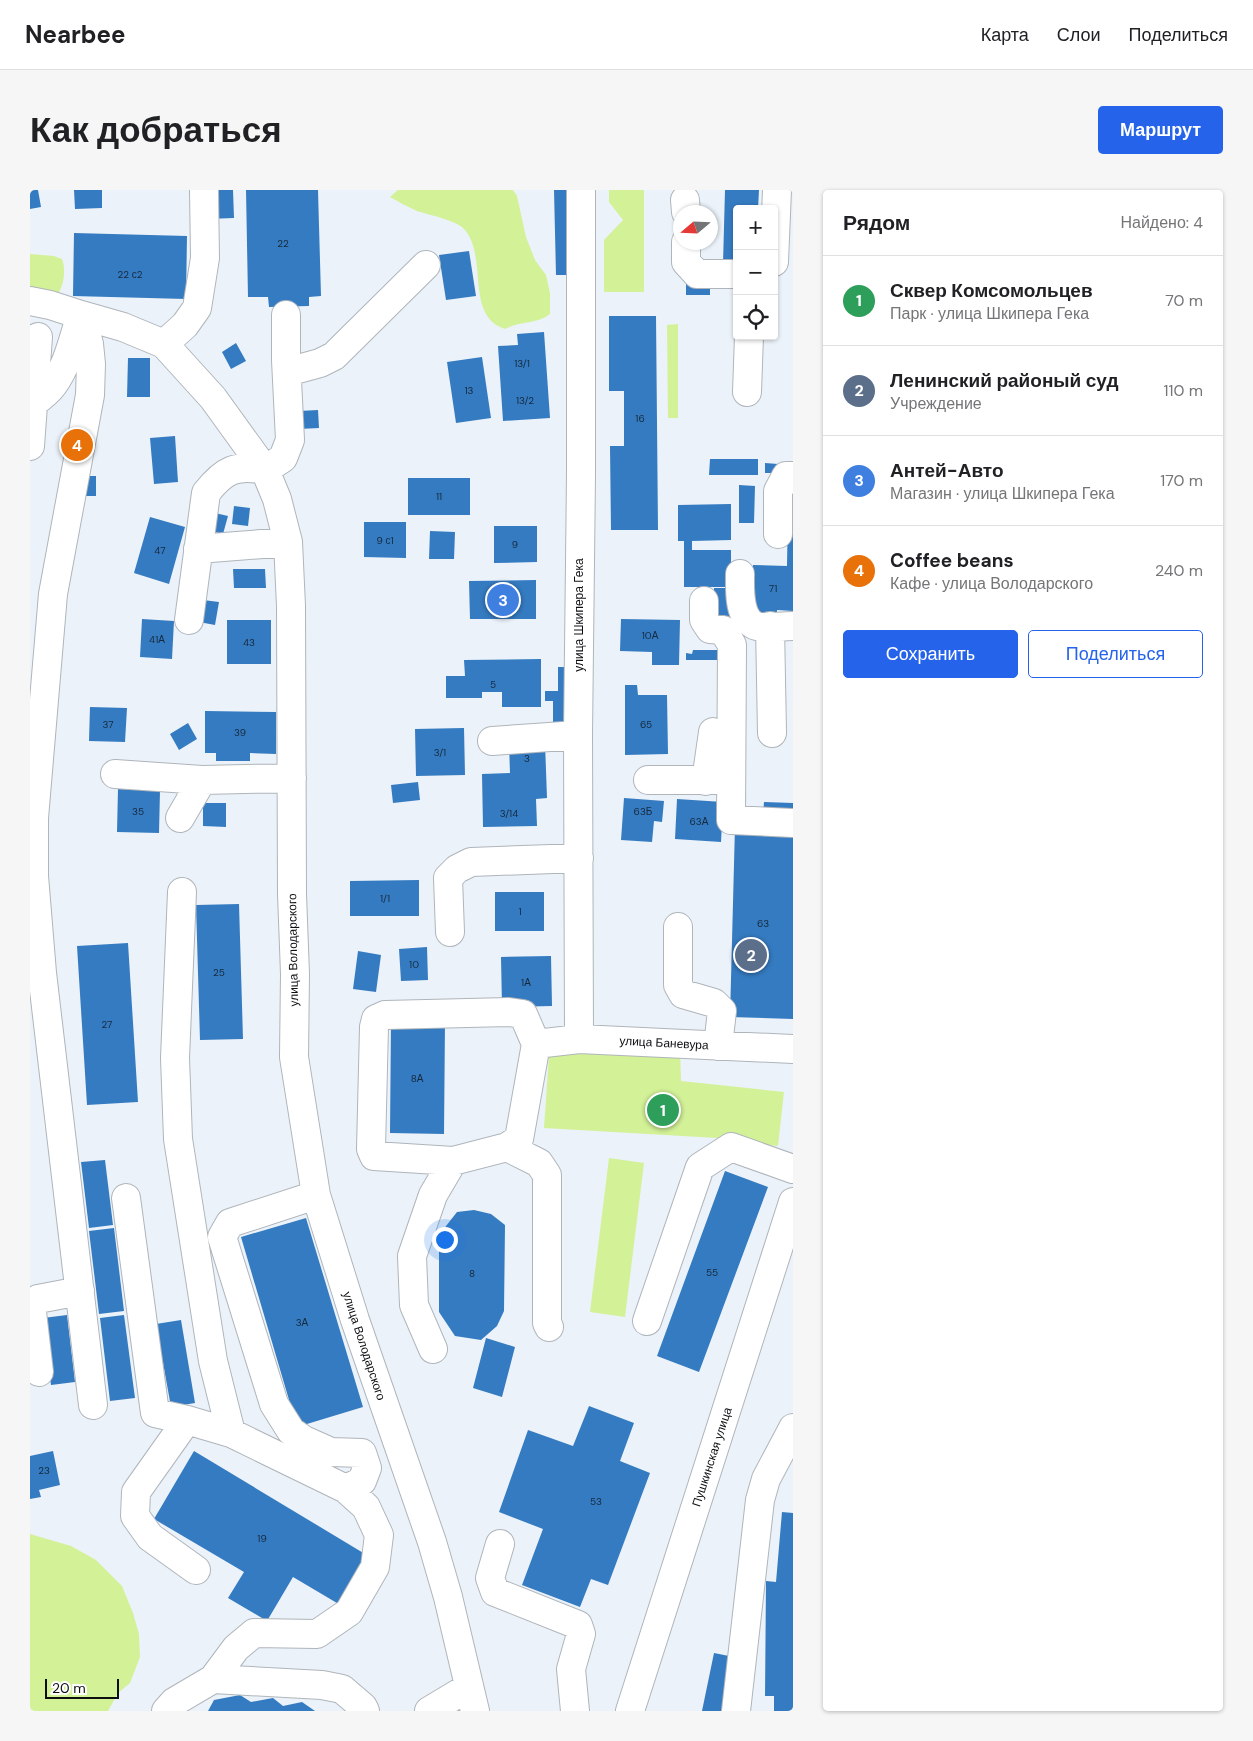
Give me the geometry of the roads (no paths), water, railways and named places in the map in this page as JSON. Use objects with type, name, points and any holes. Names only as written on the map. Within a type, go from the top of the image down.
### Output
[{"type":"street","points":[[164,344],[185,325],[197,308],[205,258],[204,190]]},
{"type":"street","name":"улица Шкипера Гека","points":[[579,1039],[578,735],[581,474],[581,190]]},
{"type":"street","points":[[774,250],[777,190]]},
{"type":"street","points":[[686,250],[686,262],[697,274],[733,274]]},
{"type":"street","points":[[778,260],[793,253]]},
{"type":"street","points":[[287,372],[320,363],[334,356],[426,265]]},
{"type":"street","name":"улица Володарского","points":[[30,301],[50,305],[123,328],[164,344],[213,398],[265,470],[277,499],[288,542],[292,894],[295,974],[294,1057],[316,1195],[355,1320],[432,1542],[448,1597],[472,1699]]},
{"type":"street","points":[[189,620],[206,493],[216,480],[227,471],[251,467],[265,470],[283,458],[290,440],[286,314]]},
{"type":"street","points":[[33,403],[54,385],[67,361],[81,316]]},
{"type":"street","points":[[81,316],[89,344],[92,364],[90,395],[53,594],[34,818],[34,876],[42,973],[94,1405]]},
{"type":"street","points":[[30,446],[38,337]]},
{"type":"street","points":[[747,392],[750,340]]},
{"type":"street","points":[[778,534],[778,491],[786,476],[793,476]]},
{"type":"street","points":[[198,549],[288,542]]},
{"type":"street","points":[[740,574],[740,600],[748,619],[755,626],[782,626],[772,733]]},
{"type":"street","points":[[30,619],[53,594]]},
{"type":"street","points":[[704,601],[704,620],[710,629],[724,630],[732,645],[732,689],[719,780]]},
{"type":"street","points":[[732,689],[716,689],[712,694],[719,780],[731,820],[793,823]]},
{"type":"street","points":[[492,741],[578,735]]},
{"type":"street","points":[[115,774],[202,780],[292,778]]},
{"type":"street","points":[[180,818],[202,780]]},
{"type":"street","points":[[648,780],[719,780]]},
{"type":"street","points":[[450,932],[448,878],[457,869],[471,862],[579,858]]},
{"type":"street","points":[[182,892],[175,1058],[178,1140],[213,1361],[231,1433]]},
{"type":"street","points":[[678,927],[678,984],[683,994],[714,1003],[722,1011],[718,1046]]},
{"type":"street","points":[[509,1012],[523,1014],[536,1044],[519,1139],[507,1147],[453,1161],[374,1156],[371,1149],[374,1027],[376,1020],[385,1015],[509,1012]]},
{"type":"street","name":"улица Баневура","points":[[536,1044],[579,1039],[793,1049]]},
{"type":"street","points":[[507,1147],[539,1163],[547,1175],[547,1323],[549,1327]]},
{"type":"street","points":[[647,1321],[700,1167],[731,1147],[793,1169]]},
{"type":"street","points":[[433,1349],[414,1305],[412,1256],[433,1195],[453,1161]]},
{"type":"street","points":[[316,1195],[230,1223],[222,1237],[274,1404],[291,1430],[304,1440],[331,1452],[362,1453],[367,1468],[362,1481],[346,1488]]},
{"type":"street","points":[[126,1198],[155,1413],[231,1433],[346,1488],[366,1507],[379,1535],[375,1567],[349,1612],[318,1634],[254,1634],[236,1648],[213,1680],[174,1702],[166,1711]]},
{"type":"street","name":"Пушкинская улица","points":[[630,1711],[789,1236],[793,1202]]},
{"type":"street","points":[[39,1372],[32,1305],[38,1299],[80,1291]]},
{"type":"street","points":[[187,1420],[136,1492],[135,1516],[150,1537],[196,1570]]},
{"type":"street","points":[[736,1711],[760,1500],[766,1479],[793,1428]]},
{"type":"street","points":[[500,1544],[490,1578],[495,1592],[578,1624],[581,1634],[571,1669],[575,1711]]},
{"type":"street","points":[[213,1680],[322,1684],[342,1689],[365,1711]]},
{"type":"street","points":[[429,1711],[472,1699]]},
{"type":"place","name":"Coffee beans","points":[[77,445]]},
{"type":"place","name":"Антей-Авто","points":[[503,600]]},
{"type":"place","name":"Ленинский районый суд","points":[[751,955]]},
{"type":"place","name":"Сквер Комсомольцев","points":[[663,1110]]}]
